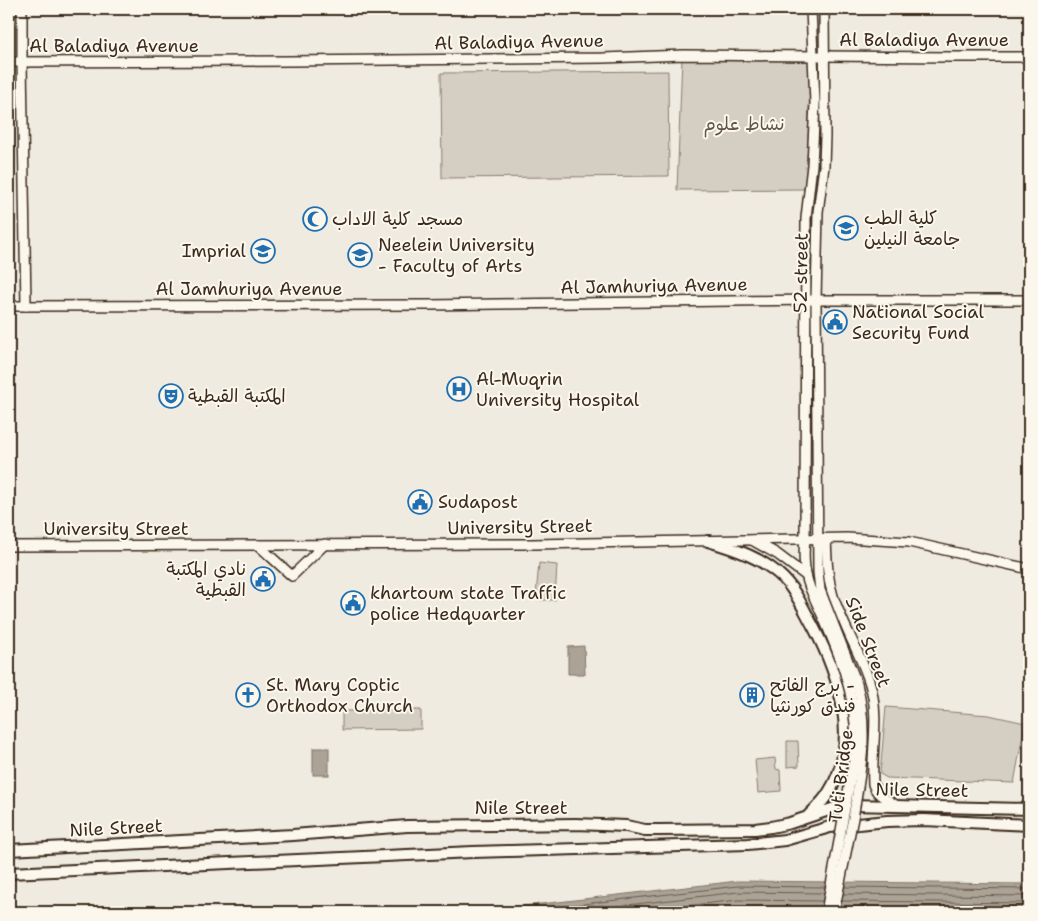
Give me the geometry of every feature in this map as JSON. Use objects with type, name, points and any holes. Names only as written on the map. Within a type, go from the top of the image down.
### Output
[{"type":"main road","points":[[708,541],[761,561],[783,578],[794,593],[826,649],[840,695],[846,726],[845,748],[838,775],[829,793],[806,818]]},
{"type":"main road","name":"Nile Street","points":[[9,850],[467,824],[523,826],[576,824],[626,826],[645,830],[755,829],[781,825],[827,810],[851,805],[1029,809]]},
{"type":"main road","name":"Nile Street","points":[[9,873],[473,852],[748,844],[785,840],[830,827],[886,821],[924,820],[1029,825]]},
{"type":"street","points":[[22,9],[26,306]]},
{"type":"street","name":"52 street","points":[[806,579],[803,558],[805,538],[806,218],[812,165],[815,104],[812,9]]},
{"type":"street","name":"52 street","points":[[822,539],[816,300],[818,212],[824,166],[825,135],[824,9]]},
{"type":"street","name":"Al Baladiya Avenue","points":[[9,62],[603,58],[684,55],[951,58],[1029,56]]},
{"type":"street","name":"Al Jamhuriya Avenue","points":[[9,306],[300,306],[805,300],[1029,300]]},
{"type":"street","name":"University Street","points":[[9,546],[421,545],[847,538],[909,542],[1029,569]]},
{"type":"street","points":[[816,592],[822,539]]},
{"type":"street","name":"Side Street","points":[[822,539],[833,596],[860,657],[874,702],[876,725],[873,784],[875,791],[879,795],[897,806]]},
{"type":"street","points":[[752,540],[777,554],[806,579],[816,592]]},
{"type":"street","points":[[258,545],[292,576],[325,544]]},
{"type":"street","points":[[794,593],[806,579]]},
{"type":"street","name":"Tuti Bridge","points":[[816,592],[851,691],[856,733],[854,763],[826,912]]},
{"type":"street","name":"Tuti Bridge","points":[[816,592],[853,669],[861,698],[864,734],[861,772],[834,912]]},
{"type":"green space","name":"نشاط علوم","points":[[682,57],[811,61],[806,189],[677,190]]},
{"type":"green space","points":[[668,71],[669,176],[442,178],[441,73]]},
{"type":"green space","points":[[539,563],[557,565],[555,600],[539,600],[536,595]]},
{"type":"green space","points":[[886,707],[989,715],[1025,723],[1014,783],[887,778],[880,774]]},
{"type":"green space","points":[[421,710],[421,729],[342,730],[342,711]]},
{"type":"green space","points":[[787,741],[798,741],[799,766],[787,767]]},
{"type":"green space","points":[[775,758],[776,769],[780,770],[781,791],[758,793],[755,760]]},
{"type":"water","points":[[584,646],[585,674],[568,674],[568,647]]},
{"type":"water","points":[[313,748],[329,748],[329,775],[313,775]]},
{"type":"water","points":[[738,881],[1025,884],[1029,885],[1029,912],[472,912]]},
{"type":"place","name":"مسجد كلية الاداب","points":[[315,219]]},
{"type":"place","name":"كلية الطب جامعة النيلين","points":[[846,228]]},
{"type":"place","name":"Imprial","points":[[263,251]]},
{"type":"place","name":"Neelein University - Faculty of Arts","points":[[360,255]]},
{"type":"place","name":"National Social Security Fund","points":[[835,322]]},
{"type":"place","name":"Al-Muqrin University Hospital","points":[[459,389]]},
{"type":"place","name":"المكتبة القبطية","points":[[171,396]]},
{"type":"place","name":"Sudapost","points":[[420,502]]},
{"type":"place","name":"نادي المكتبة القبطية","points":[[263,579]]},
{"type":"place","name":"khartoum state Traffic police Hedquarter","points":[[353,603]]},
{"type":"place","name":"St. Mary Coptic Orthodox Church","points":[[248,695]]},
{"type":"place","name":"برج الفاتح - فندق كورنثيا","points":[[752,695]]}]
